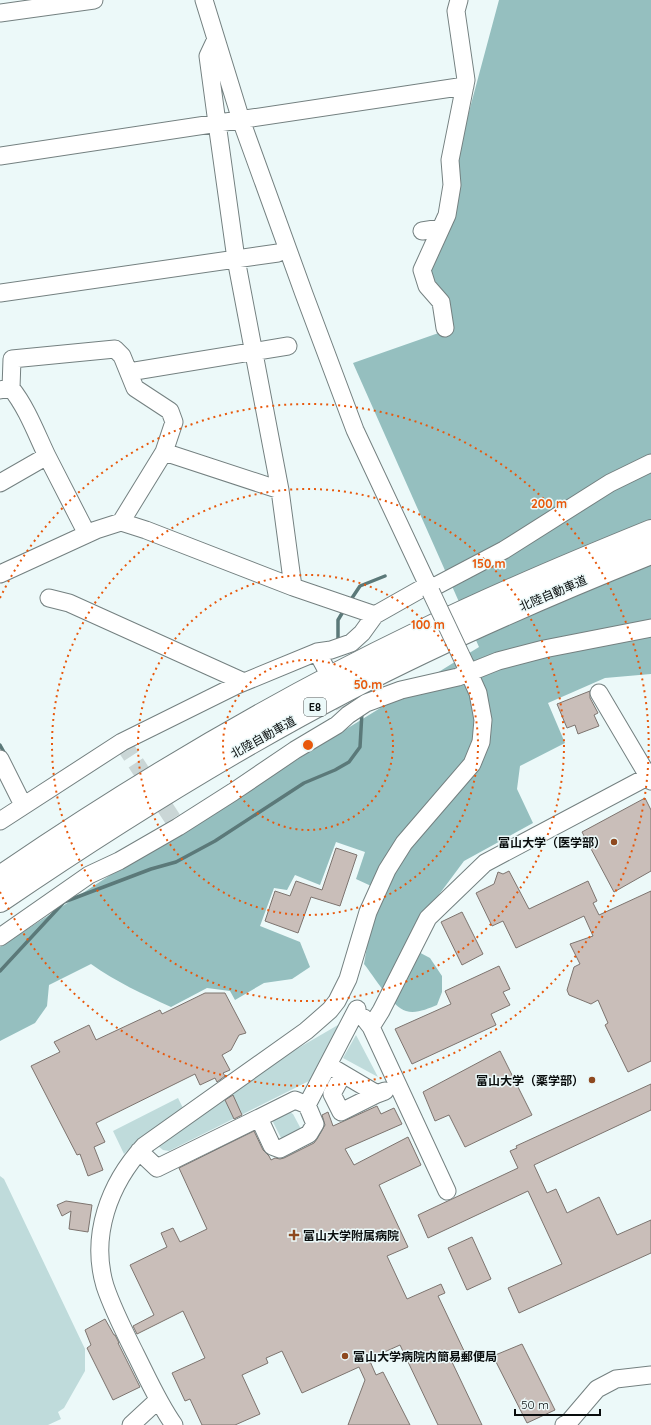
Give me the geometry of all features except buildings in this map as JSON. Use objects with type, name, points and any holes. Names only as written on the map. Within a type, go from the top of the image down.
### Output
[{"type":"highway","name":"北陸自動車道","points":[[0,877],[122,797],[190,755],[341,671],[497,596],[651,531]]},
{"type":"highway","name":"北陸自動車道","points":[[0,901],[127,817],[200,772],[349,689],[426,650],[504,614],[651,553]]},
{"type":"street","points":[[0,14],[94,0]]},
{"type":"street","points":[[174,1425],[158,1400],[119,1320],[105,1285],[101,1260],[101,1229],[108,1202],[116,1185],[144,1146],[306,1030],[330,1010],[348,979],[368,912],[387,870],[404,843],[472,764],[481,742],[483,720],[478,693],[467,668],[355,430],[241,120],[204,0]]},
{"type":"street","points":[[446,328],[442,302],[427,286],[422,270],[447,215],[452,185],[450,160],[466,80],[456,12],[459,0]]},
{"type":"street","points":[[216,39],[208,56],[236,259],[280,490],[293,587]]},
{"type":"street","points":[[0,156],[465,86]]},
{"type":"street","points":[[422,231],[441,228]]},
{"type":"street","points":[[0,293],[278,253]]},
{"type":"street","points":[[129,372],[288,346]]},
{"type":"street","points":[[87,534],[46,456],[29,418],[17,396],[5,389],[12,359],[115,349],[122,356],[135,388],[170,411],[174,422],[164,452],[121,522]]},
{"type":"street","points":[[164,452],[280,490]]},
{"type":"street","points":[[0,483],[46,456]]},
{"type":"street","points":[[0,821],[122,742],[244,682],[317,652],[332,650],[351,643],[362,633],[375,615],[504,550],[610,483],[651,464]]},
{"type":"street","points":[[0,570],[87,534],[121,522],[146,530],[293,587],[375,615]]},
{"type":"street","points":[[49,598],[69,603],[244,682]]},
{"type":"street","points":[[0,937],[89,875],[119,860],[190,819],[295,750],[337,725],[346,711],[366,702],[401,690],[458,677],[467,668],[544,649],[651,628]]},
{"type":"street","points":[[317,652],[325,667]]},
{"type":"street","points":[[371,1027],[428,918],[485,863],[650,778],[600,693]]},
{"type":"street","points":[[0,759],[23,805]]},
{"type":"street","points":[[343,989],[371,1027],[447,1191]]},
{"type":"street","points":[[307,1105],[357,1009]]},
{"type":"street","points":[[328,1065],[377,1094]]},
{"type":"street","points":[[343,1074],[332,1094],[340,1112],[398,1085]]},
{"type":"street","points":[[139,1151],[157,1168],[295,1100],[307,1105],[315,1124],[309,1134],[280,1149],[272,1146],[259,1118]]},
{"type":"street","points":[[564,1425],[568,1423],[597,1389],[616,1379],[651,1375]]},
{"type":"street","points":[[130,1425],[158,1400]]},
{"type":"shaded area","points":[[499,0],[651,0],[651,674],[605,678],[548,703],[565,743],[520,766],[517,789],[533,823],[464,861],[423,916],[411,948],[430,958],[442,976],[442,992],[437,1005],[422,1011],[414,1012],[401,1009],[389,998],[364,964],[370,929],[382,891],[356,879],[365,852],[336,842],[320,885],[295,875],[287,890],[274,888],[260,926],[300,942],[310,967],[292,979],[264,983],[235,1000],[230,991],[207,988],[171,1007],[120,982],[91,964],[49,985],[47,1006],[35,1023],[0,1041],[0,947],[115,872],[479,647],[353,363],[450,329],[427,275],[441,216]]},
{"type":"shaded area","points":[[338,1025],[341,1027],[313,1079],[169,1151],[163,1150],[158,1146],[288,1054]]},
{"type":"shaded area","points":[[356,1035],[378,1077],[343,1058]]},
{"type":"shaded area","points":[[178,1098],[183,1108],[142,1137],[124,1154],[113,1131]]},
{"type":"shaded area","points":[[288,1111],[293,1114],[301,1129],[287,1140],[281,1138],[273,1122],[275,1117]]},
{"type":"shaded area","points":[[0,1176],[4,1179],[85,1349],[85,1371],[64,1408],[58,1412],[61,1419],[48,1425],[0,1425]]},
{"type":"waterway","points":[[350,601],[360,586],[385,576]]},
{"type":"waterway","points":[[338,642],[338,620],[344,610]]},
{"type":"waterway","points":[[0,971],[64,902],[151,869],[176,862],[215,841],[304,783],[335,770],[349,762],[360,747],[362,712]]},
{"type":"waterway","points":[[0,745],[5,754]]},
{"type":"tunnel","points":[[278,253],[302,250]]},
{"type":"tunnel","points":[[333,683],[344,707]]},
{"type":"tunnel","points":[[122,742],[178,827]]},
{"type":"place","name":"富山大学（医学部）","points":[[614,842]]},
{"type":"place","name":"富山大学（薬学部）","points":[[592,1080]]},
{"type":"place","name":"富山大学附属病院","points":[[294,1235]]},
{"type":"place","name":"富山大学病院内簡易郵便局","points":[[345,1356]]}]
